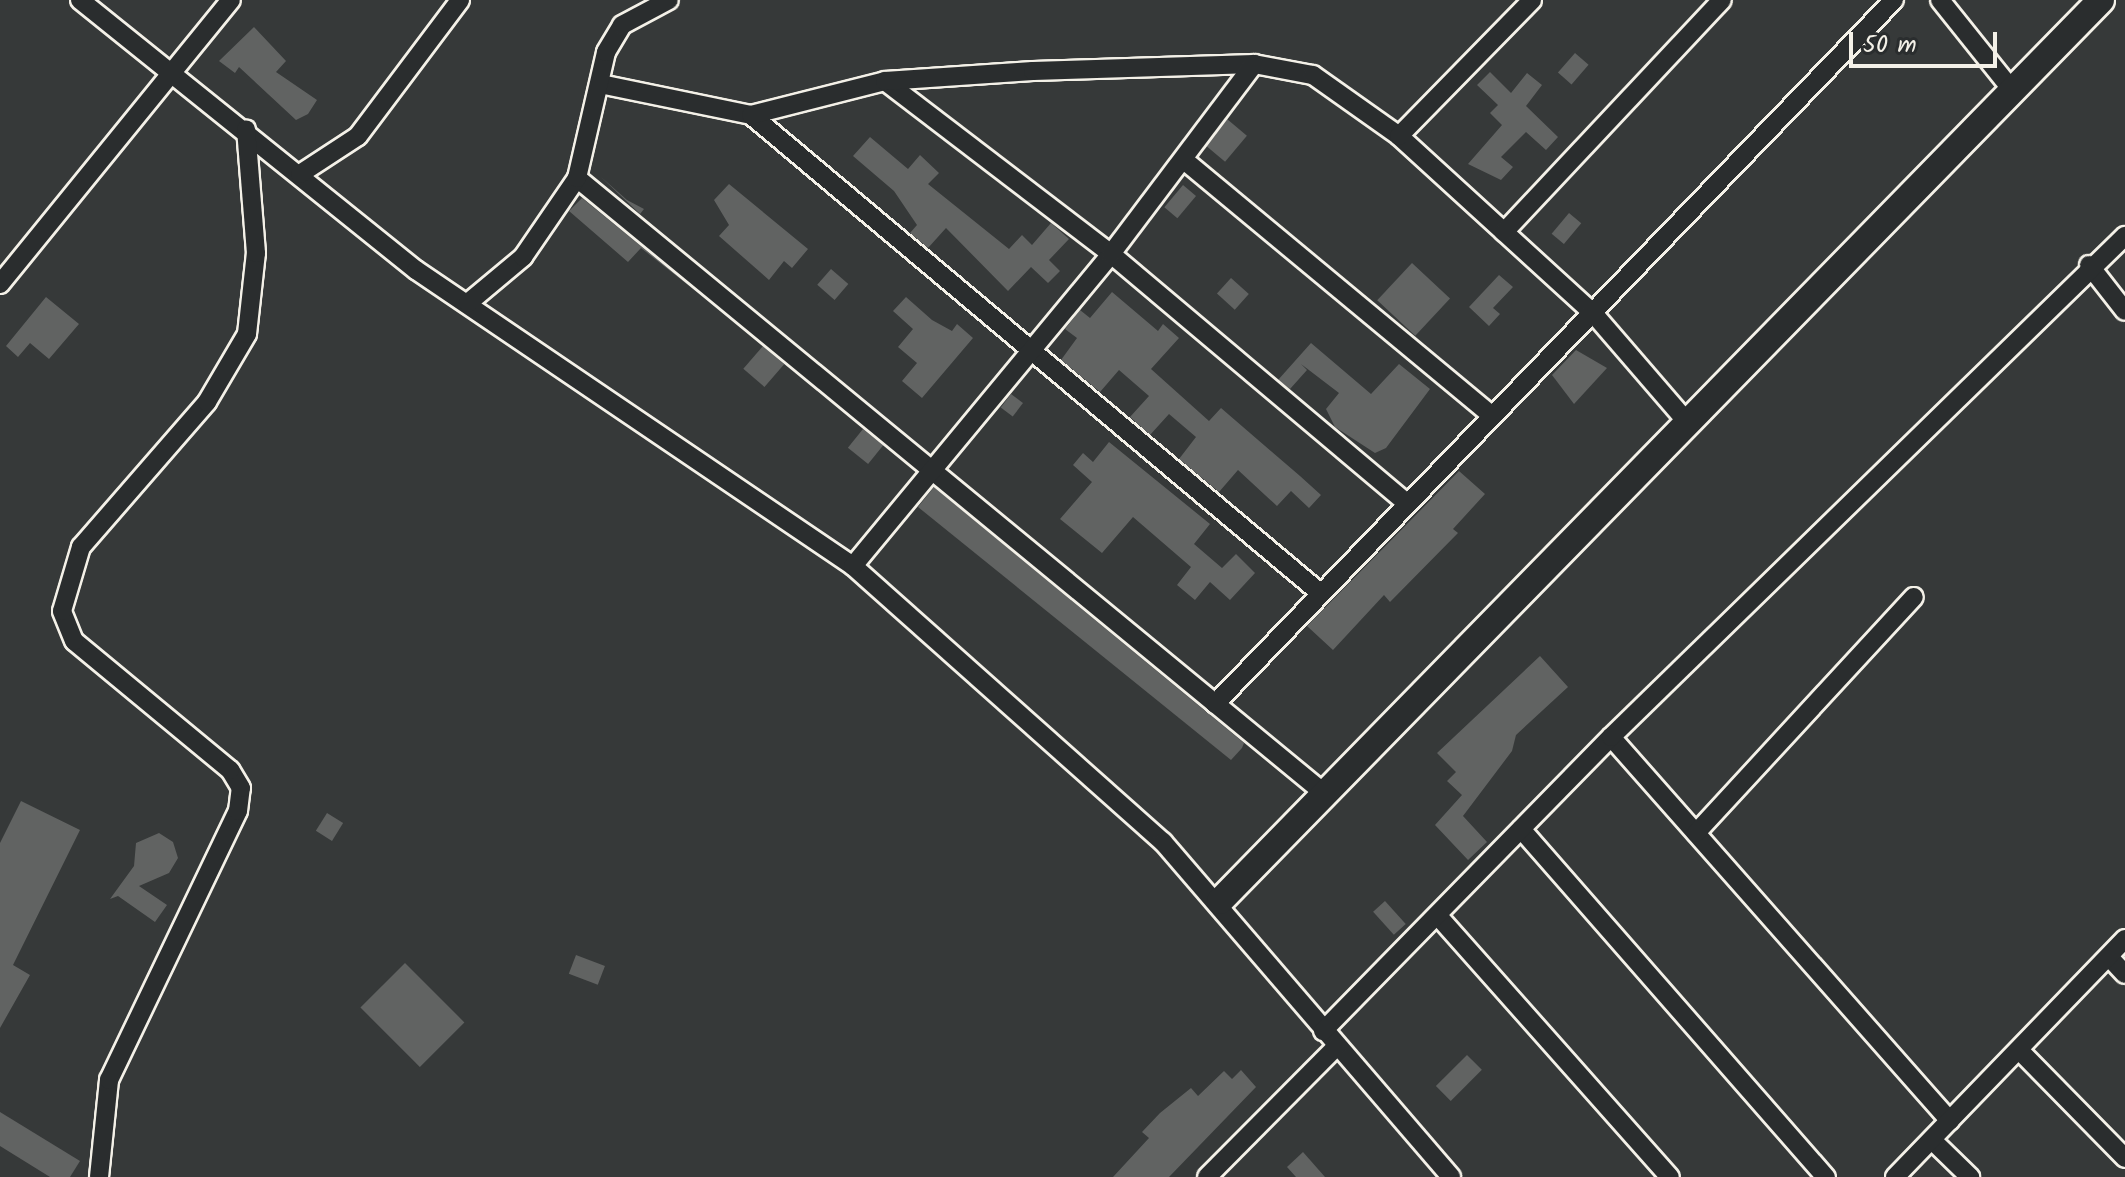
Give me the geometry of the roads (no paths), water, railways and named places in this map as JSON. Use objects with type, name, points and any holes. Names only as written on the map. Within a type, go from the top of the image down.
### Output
[{"type":"street","points":[[80,0],[468,303],[853,566],[1089,769],[1220,901],[1336,1047],[1451,1177]]},
{"type":"street","points":[[0,284],[174,74],[231,0]]},
{"type":"street","points":[[300,174],[358,136],[460,0]]},
{"type":"street","points":[[468,303],[523,257],[577,178],[600,84],[622,25],[669,0]]},
{"type":"street","points":[[1399,136],[1532,0]]},
{"type":"street","points":[[1504,232],[1722,0]]},
{"type":"street","points":[[1215,704],[1405,502],[1593,313],[1894,0]]},
{"type":"street","points":[[1940,0],[2012,90]]},
{"type":"street","points":[[1220,901],[2101,0]]},
{"type":"street","points":[[600,84],[751,115],[885,81],[1254,64],[1313,75],[1399,136],[1593,313],[1688,423]]},
{"type":"street","points":[[853,566],[1027,349],[1111,254],[1254,64]]},
{"type":"street","points":[[885,81],[1111,254],[1405,502]]},
{"type":"street","points":[[751,115],[1319,592]]},
{"type":"street","points":[[99,1177],[109,1080],[238,811],[241,788],[230,770],[74,641],[62,611],[81,547],[207,402],[247,334],[256,269],[246,129]]},
{"type":"street","points":[[1184,160],[1491,415]]},
{"type":"street","points":[[577,178],[1325,794]]},
{"type":"street","points":[[1323,1031],[1611,737],[2089,265],[2125,236]]},
{"type":"street","points":[[2089,265],[2125,311]]},
{"type":"street","points":[[1696,833],[1914,597]]},
{"type":"street","points":[[1611,737],[1950,1121]]},
{"type":"street","points":[[1521,829],[1826,1177]]},
{"type":"street","points":[[1438,916],[1670,1177]]},
{"type":"street","points":[[1895,1177],[2125,939]]},
{"type":"street","points":[[2109,957],[2125,974]]},
{"type":"street","points":[[1218,1173],[1336,1047]]},
{"type":"street","points":[[2020,1051],[2125,1158]]},
{"type":"street","points":[[1933,1141],[1970,1177]]}]
